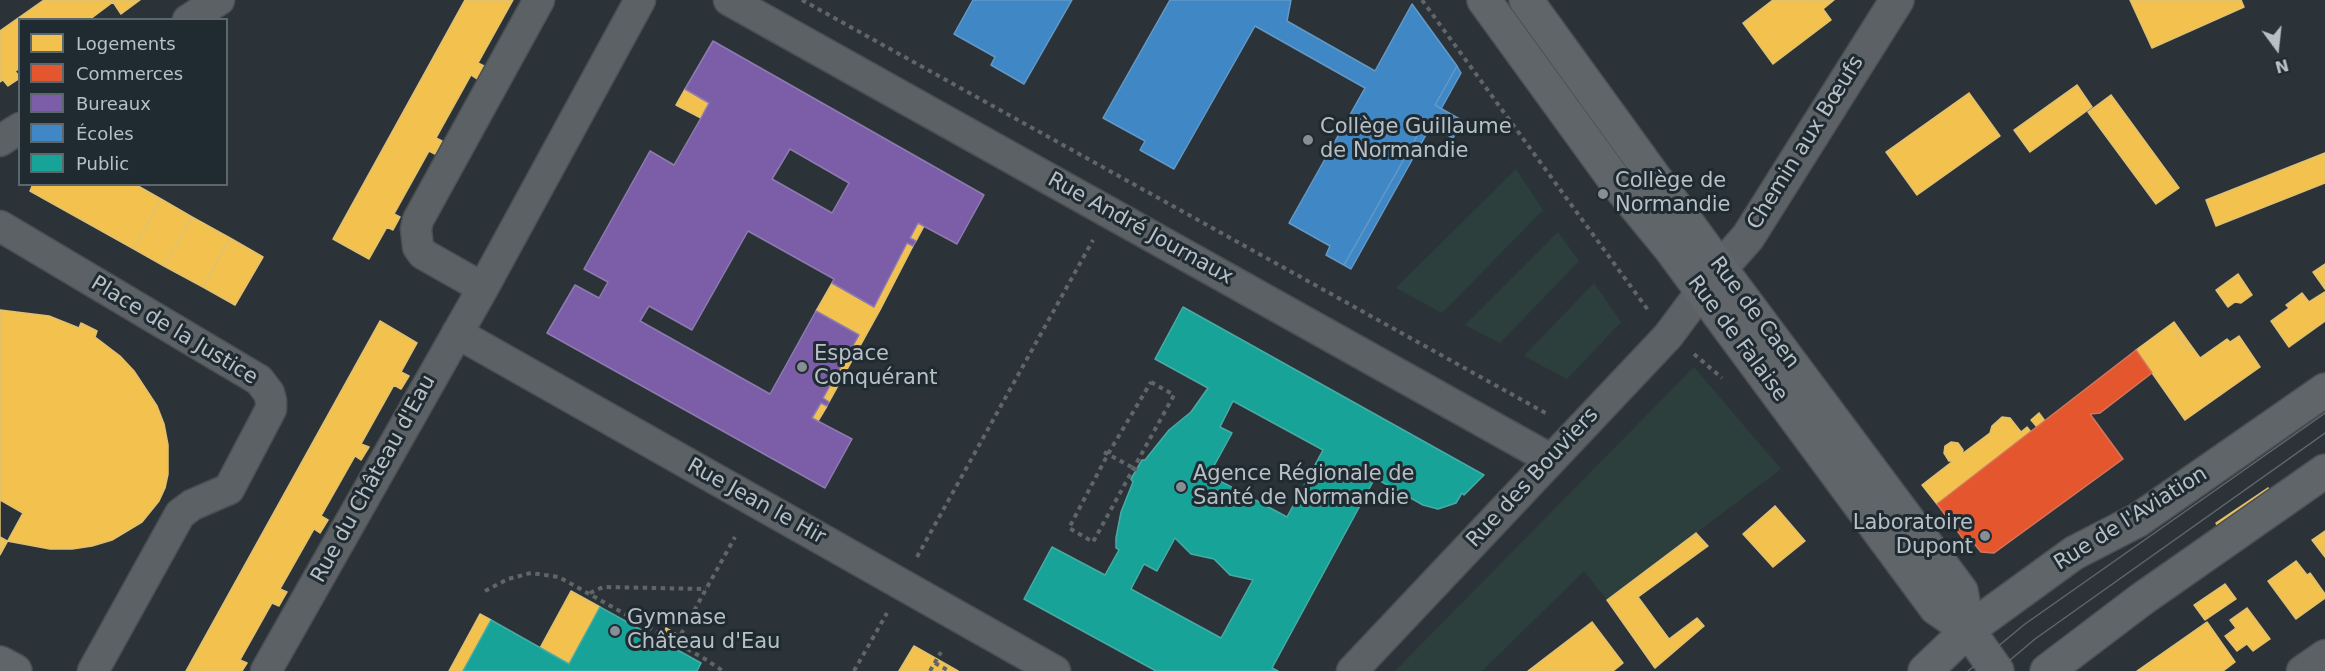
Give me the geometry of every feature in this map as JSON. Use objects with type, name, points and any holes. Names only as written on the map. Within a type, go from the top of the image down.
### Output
[{"type":"main road","name":"Rue de Falaise","points":[[1484,0],[1619,186],[1670,248],[1710,280]]},
{"type":"main road","name":"Rue de Caen","points":[[1526,0],[1710,280],[1961,591],[1968,630]]},
{"type":"main road","name":"Rue de l'Aviation","points":[[1925,671],[1968,630],[2074,553],[2138,520],[2325,390]]},
{"type":"main road","points":[[2048,671],[2142,599],[2325,471]]},
{"type":"main road","points":[[1968,630],[1997,671]]},
{"type":"main road","points":[[0,663],[15,671]]},
{"type":"street","points":[[191,18],[219,0]]},
{"type":"street","points":[[483,288],[423,254],[418,247],[416,229],[418,220],[539,0]]},
{"type":"street","name":"Rue du Château d'Eau","points":[[266,671],[483,288],[640,0]]},
{"type":"street","name":"Rue André Journaux","points":[[729,0],[1550,459]]},
{"type":"street","name":"Chemin aux Bœufs","points":[[1710,280],[1748,237],[1897,0]]},
{"type":"street","points":[[0,141],[18,129]]},
{"type":"street","name":"Place de la Justice","points":[[0,226],[259,380],[269,393],[271,401],[270,409],[229,489],[186,508],[176,521],[93,671]]},
{"type":"street","name":"Rue des Bouviers","points":[[1353,671],[1668,336],[1710,280]]},
{"type":"street","name":"Rue Jean le Hir","points":[[457,333],[1055,671]]},
{"type":"street","points":[[2302,671],[2325,655]]},
{"type":"path","points":[[802,0],[1552,417]]},
{"type":"path","points":[[912,566],[1094,237]]},
{"type":"path","points":[[1151,382],[1174,395],[1093,542],[1069,528],[1106,453],[1151,382]]},
{"type":"path","points":[[1106,453],[1135,469]]},
{"type":"path","points":[[668,645],[671,640],[680,636],[735,537]]},
{"type":"path","points":[[485,591],[508,579],[531,573],[559,577],[723,671]]},
{"type":"path","points":[[589,594],[603,587],[706,589]]},
{"type":"path","points":[[854,671],[888,611]]},
{"type":"path","points":[[930,671],[941,652]]},
{"type":"path","points":[[935,663],[949,671]]},
{"type":"green space","points":[[1516,169],[1543,210],[1442,313],[1396,288]]},
{"type":"green space","points":[[1558,232],[1579,261],[1500,343],[1465,325]]},
{"type":"green space","points":[[1594,283],[1621,322],[1567,379],[1524,356]]},
{"type":"green space","points":[[1694,367],[1781,469],[1607,600],[1584,571],[1482,671],[1395,671]]},
{"type":"building: Logements","points":[[44,0],[140,0],[121,14],[113,2],[92,18],[18,18]]},
{"type":"building: Logements","points":[[465,0],[513,0],[478,63],[484,66],[481,73],[477,79],[471,75],[436,138],[442,141],[435,154],[429,151],[394,214],[400,217],[393,230],[387,227],[369,259],[333,239]]},
{"type":"building: Logements","points":[[1773,0],[1834,0],[1823,9],[1831,20],[1773,64],[1743,23]]},
{"type":"building: Logements","points":[[2130,0],[2241,0],[2244,7],[2152,48]]},
{"type":"building: Logements","points":[[18,18],[18,69],[15,71],[18,79],[8,86],[3,80],[0,82],[0,31]]},
{"type":"building: Logements","points":[[2077,85],[2092,107],[2030,152],[2014,130]]},
{"type":"building: Logements","points":[[685,89],[709,103],[701,118],[676,105]]},
{"type":"building: Logements","points":[[1969,93],[2000,136],[1917,195],[1886,152]]},
{"type":"building: Logements","points":[[2111,95],[2179,188],[2156,204],[2088,112]]},
{"type":"building: Logements","points":[[2325,153],[2325,183],[2216,226],[2206,200]]},
{"type":"building: Logements","points":[[32,186],[138,186],[161,199],[134,249],[30,191]]},
{"type":"building: Logements","points":[[161,199],[192,217],[164,266],[134,249]]},
{"type":"building: Logements","points":[[192,217],[230,238],[203,287],[164,266]]},
{"type":"building: Logements","points":[[918,223],[924,226],[916,241],[910,238]]},
{"type":"building: Logements","points":[[230,238],[263,257],[235,305],[203,287]]},
{"type":"building: Logements","points":[[907,243],[913,246],[829,402],[823,398],[859,335],[816,311],[832,283],[874,307]]},
{"type":"building: Logements","points":[[2325,264],[2325,289],[2313,272]]},
{"type":"building: Logements","points":[[2238,274],[2252,295],[2241,303],[2235,302],[2228,307],[2216,290]]},
{"type":"building: Logements","points":[[2325,292],[2325,321],[2289,347],[2271,321],[2289,308],[2286,305],[2302,293],[2309,302]]},
{"type":"building: Logements","points":[[0,310],[49,316],[79,328],[81,323],[97,331],[95,337],[120,356],[134,371],[157,406],[164,424],[168,445],[168,474],[165,488],[159,501],[142,522],[112,540],[72,549],[50,549],[7,541],[0,537]]},
{"type":"building: Logements","points":[[380,321],[417,343],[401,372],[409,376],[401,389],[394,385],[361,444],[369,447],[361,460],[355,456],[321,516],[328,520],[320,533],[314,529],[280,589],[287,592],[279,606],[272,603],[240,660],[247,663],[242,671],[186,671]]},
{"type":"building: Logements","points":[[2174,322],[2179,329],[2175,332],[2188,350],[2192,347],[2200,358],[2227,339],[2230,342],[2239,336],[2260,367],[2185,420],[2136,350]]},
{"type":"building: Logements","points":[[2179,329],[2192,347],[2188,350],[2175,332]]},
{"type":"building: Logements","points":[[821,403],[827,406],[818,421],[812,418]]},
{"type":"building: Logements","points":[[2039,413],[2045,421],[2037,427],[2031,420]]},
{"type":"building: Logements","points":[[2002,417],[2010,418],[2021,432],[2027,427],[2031,432],[1937,504],[1922,485],[1953,461],[1949,461],[1944,453],[1945,446],[1951,442],[1958,443],[1963,450],[1962,454],[1990,433],[1992,426]]},
{"type":"building: Logements","points":[[2268,488],[2273,496],[2221,531],[2216,523]]},
{"type":"building: Logements","points":[[0,500],[23,513],[0,555]]},
{"type":"building: Logements","points":[[1775,506],[1805,541],[1773,567],[1743,534]]},
{"type":"building: Logements","points":[[2325,531],[2325,557],[2312,540]]},
{"type":"building: Logements","points":[[1696,533],[1708,546],[1638,597],[1669,639],[1697,618],[1704,626],[1655,668],[1607,600]]},
{"type":"building: Logements","points":[[2296,561],[2307,575],[2310,573],[2325,594],[2325,598],[2296,619],[2268,581]]},
{"type":"building: Logements","points":[[2225,584],[2236,599],[2205,620],[2194,605]]},
{"type":"building: Logements","points":[[571,591],[600,607],[569,664],[540,648]]},
{"type":"building: Logements","points":[[2247,608],[2270,639],[2253,651],[2247,644],[2237,651],[2225,636],[2236,628],[2230,620]]},
{"type":"building: Logements","points":[[480,614],[491,620],[463,671],[449,671]]},
{"type":"building: Logements","points":[[1592,622],[1623,663],[1613,671],[1528,671]]},
{"type":"building: Logements","points":[[2207,622],[2235,662],[2223,671],[2137,671]]},
{"type":"building: Logements","points":[[666,628],[683,638],[676,649],[660,640]]},
{"type":"building: Logements","points":[[914,646],[958,671],[899,671]]},
{"type":"building: Commerces","points":[[2136,350],[2152,373],[2100,413],[2090,414],[2123,459],[1994,553],[1981,552],[1972,541],[1967,544],[1937,504]]},
{"type":"building: Bureaux","points":[[713,41],[984,195],[957,244],[918,223],[910,238],[916,241],[913,246],[907,243],[874,307],[832,283],[834,279],[748,231],[692,330],[649,306],[640,321],[770,394],[816,311],[859,335],[823,398],[829,402],[827,406],[821,403],[812,418],[852,439],[825,488],[547,333],[575,285],[599,298],[608,282],[584,269],[650,151],[674,165],[701,118],[709,103],[685,89]],"holes":[[[790,149],[849,183],[832,213],[772,179]]]},
{"type":"building: Écoles","points":[[973,0],[1072,0],[1024,84],[991,65],[995,57],[954,34]]},
{"type":"building: Écoles","points":[[1170,0],[1291,0],[1287,21],[1375,71],[1412,4],[1457,66],[1435,105],[1463,121],[1453,138],[1425,122],[1344,265],[1326,255],[1330,246],[1289,223],[1365,88],[1255,26],[1174,169],[1140,150],[1145,141],[1103,118]]},
{"type":"building: Écoles","points":[[1457,66],[1461,73],[1441,109],[1435,105]]},
{"type":"building: Écoles","points":[[1425,122],[1431,126],[1351,269],[1344,265]]},
{"type":"building: Public","name":"Agence Régionale de Santé de Normandie","points":[[1183,307],[1484,475],[1464,495],[1462,493],[1456,503],[1438,509],[1423,505],[1375,478],[1272,668],[1278,671],[1156,671],[1024,599],[1052,547],[1105,575],[1119,550],[1116,548],[1116,538],[1121,512],[1133,482],[1131,479],[1142,460],[1145,460],[1169,430],[1191,412],[1208,388],[1155,359]],"holes":[[[1233,401],[1323,450],[1287,517],[1209,475],[1232,433],[1220,427]],[[1175,538],[1191,554],[1214,559],[1230,575],[1253,580],[1221,638],[1131,589],[1144,564],[1157,571]]]},
{"type":"building: Public","name":"Gymnase Château d'Eau","points":[[600,607],[701,663],[697,671],[463,671],[491,620],[569,664]]},
{"type":"tram line","points":[[1968,671],[2025,624],[2325,413]]},
{"type":"tram line","points":[[1997,671],[2035,639],[2325,433]]},
{"type":"place","name":"Collège Guillaume de Normandie","points":[[1308,140]]},
{"type":"place","name":"Collège de Normandie","points":[[1603,194]]},
{"type":"place","name":"Espace Conquérant","points":[[802,367]]},
{"type":"place","name":"Agence Régionale de Santé de Normandie","points":[[1181,487]]},
{"type":"place","name":"Laboratoire Dupont","points":[[1985,536]]},
{"type":"place","name":"Gymnase Château d'Eau","points":[[615,631]]}]
